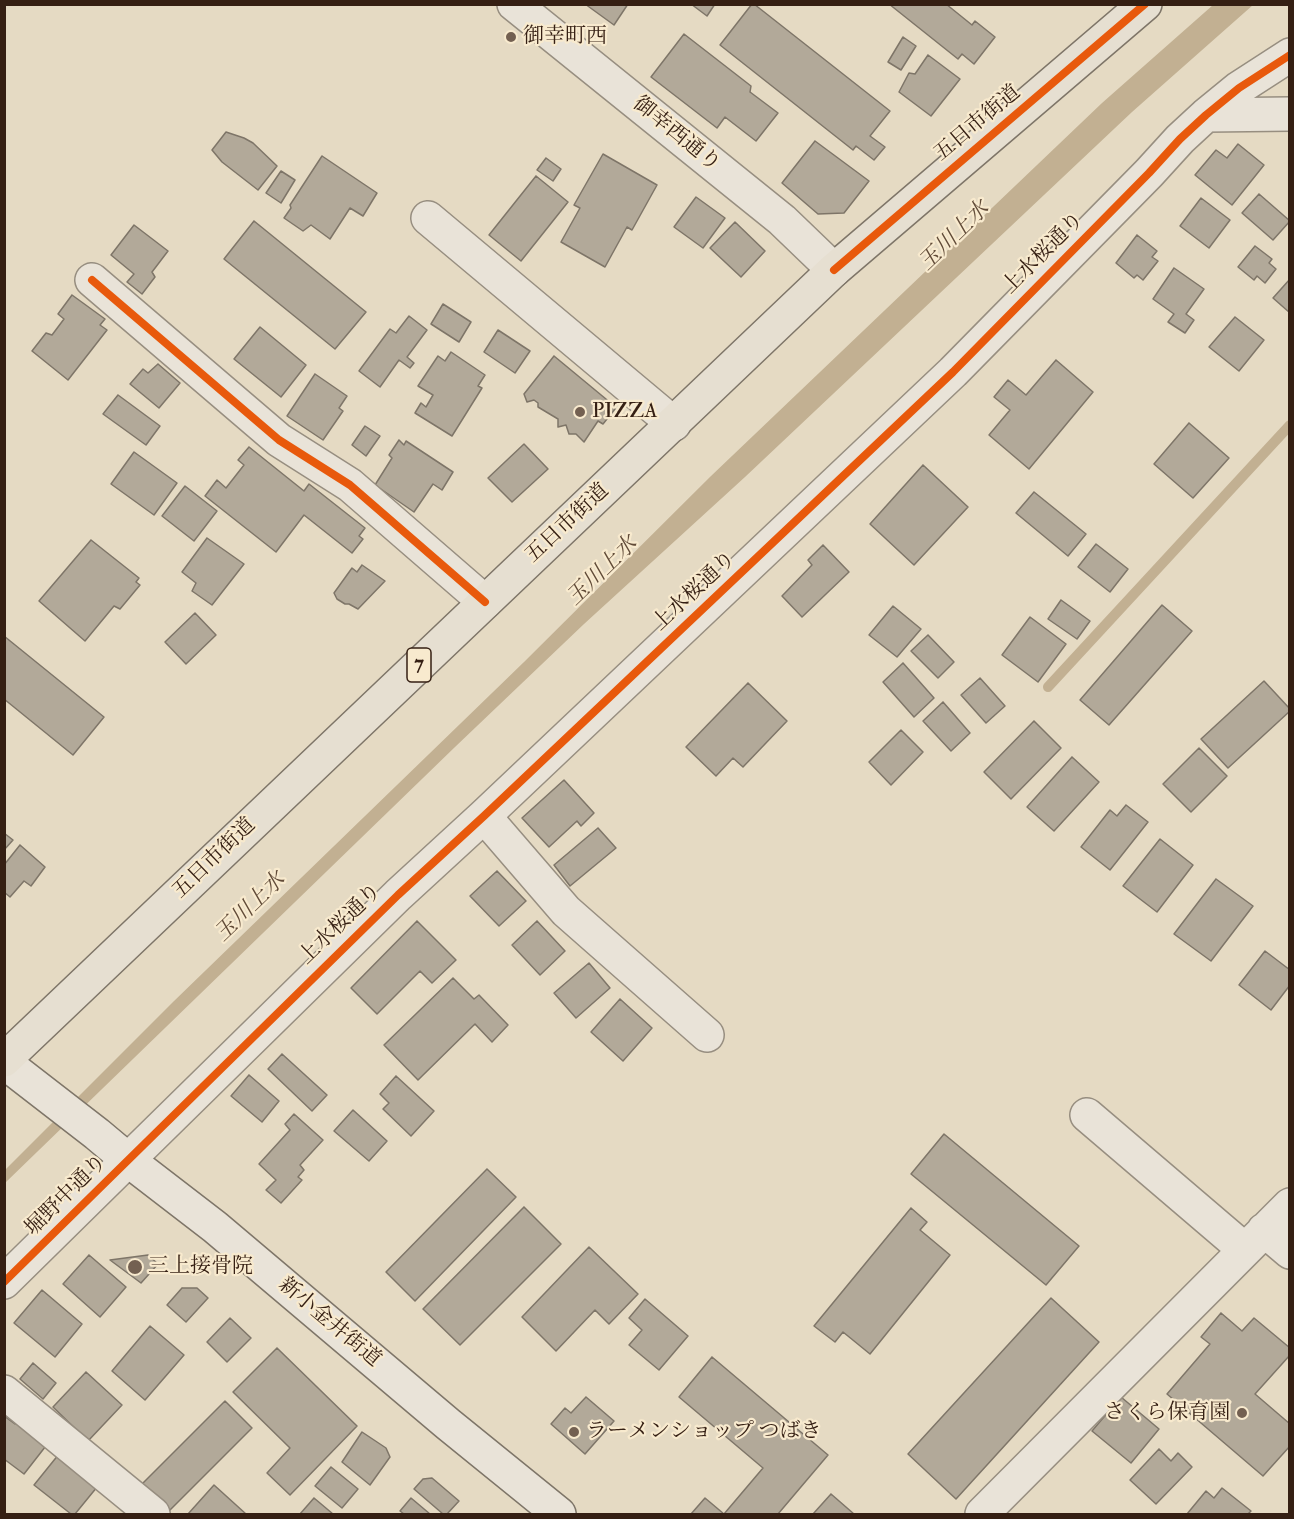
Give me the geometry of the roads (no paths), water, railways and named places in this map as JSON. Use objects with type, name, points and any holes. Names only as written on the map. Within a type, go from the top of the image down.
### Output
[{"type":"main road","name":"五日市街道","points":[[4,1061],[834,270],[1145,4]]},
{"type":"street","name":"御幸西通り","points":[[514,4],[782,220],[834,270]]},
{"type":"street","name":"上水桜通り","points":[[128,1160],[398,895],[953,372],[1180,139],[1239,88],[1290,55]]},
{"type":"street","points":[[1206,115],[1290,114]]},
{"type":"street","points":[[428,218],[674,424]]},
{"type":"street","points":[[92,280],[279,440],[350,485],[485,602]]},
{"type":"street","points":[[484,816],[566,911],[707,1035]]},
{"type":"street","name":"新小金井街道","points":[[4,1061],[215,1227],[559,1515]]},
{"type":"street","points":[[1086,1115],[1255,1240],[1290,1252]]},
{"type":"street","name":"堀野中通り","points":[[4,1282],[128,1160]]},
{"type":"street","points":[[998,1510],[1290,1205]]},
{"type":"street","points":[[4,1392],[153,1515]]},
{"type":"waterway","points":[[1048,687],[1290,425]]},
{"type":"place","name":"御幸町西","points":[[511,37]]},
{"type":"place","name":"PIZZA","points":[[580,412]]},
{"type":"place","name":"三上接骨院","points":[[135,1267]]},
{"type":"place","name":"さくら保育園","points":[[1242,1413]]},
{"type":"place","name":"ラーメンショップ つばき","points":[[574,1432]]},
{"type":"water label","name":"玉川上水","points":[[955,237]]},
{"type":"water label","name":"玉川上水","points":[[603,572]]},
{"type":"water label","name":"玉川上水","points":[[251,908]]}]
